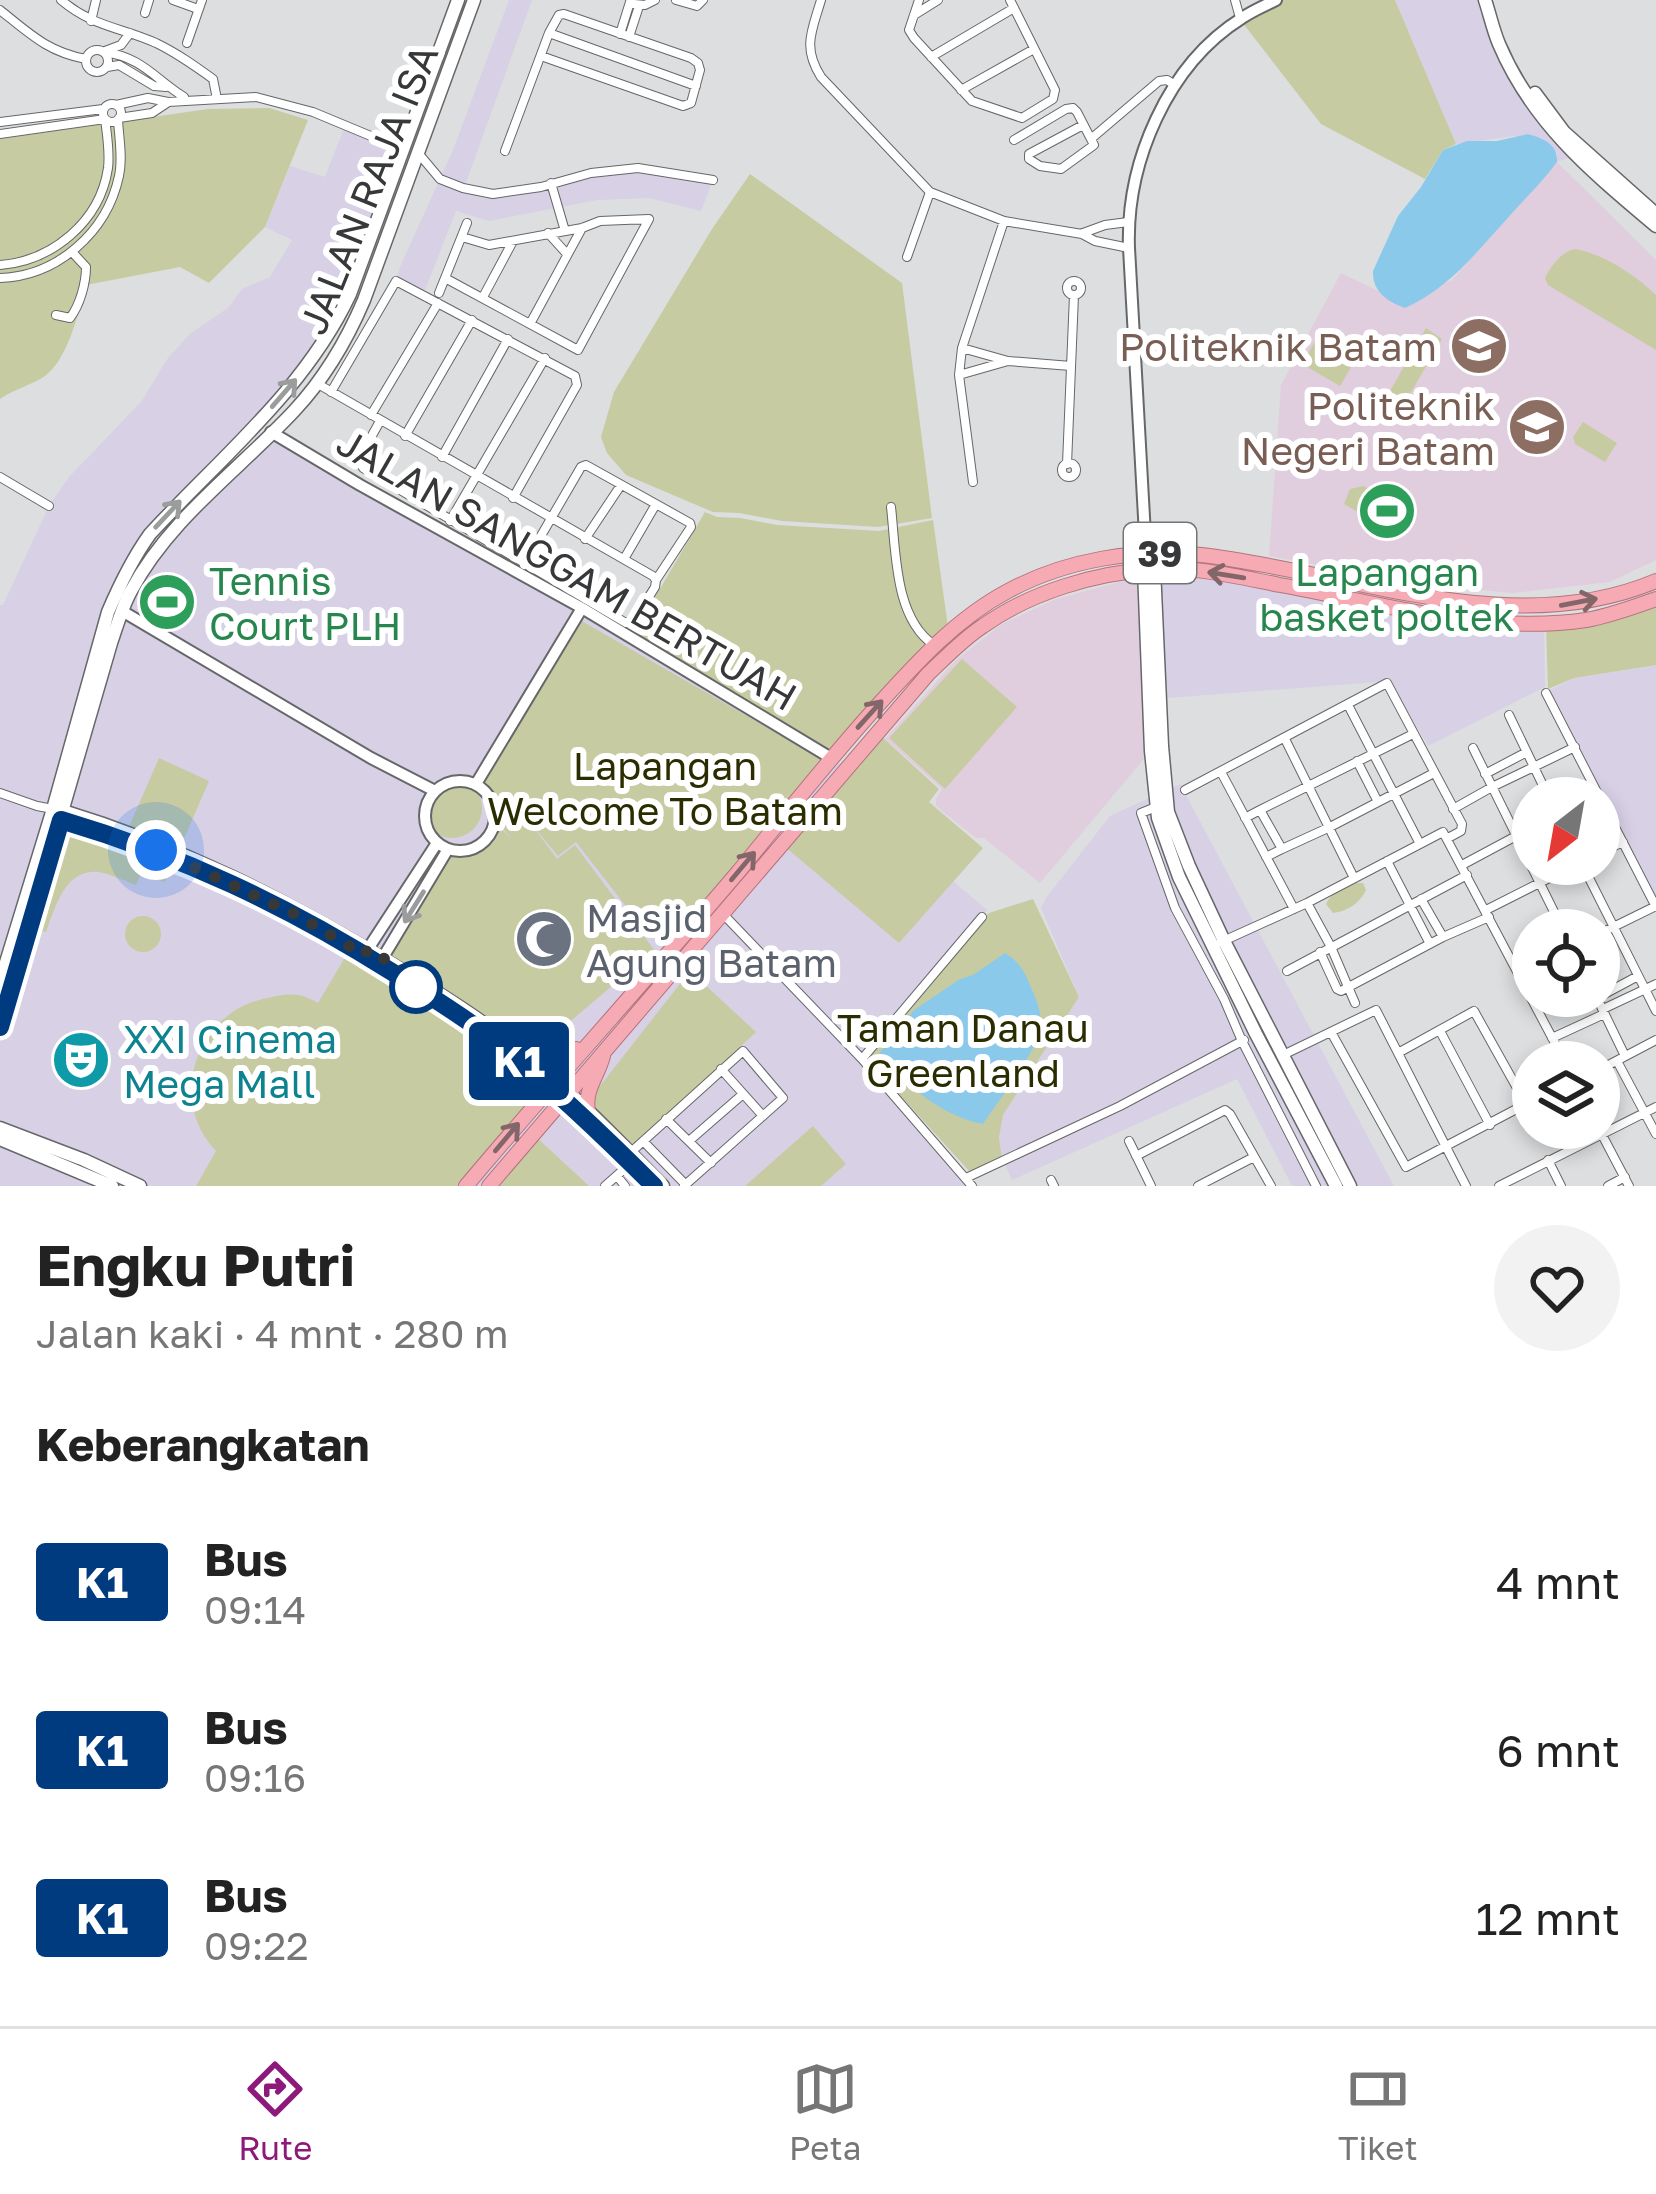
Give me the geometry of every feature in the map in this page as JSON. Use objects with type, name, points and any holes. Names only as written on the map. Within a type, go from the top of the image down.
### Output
[{"type":"highway","name":"39","points":[[489,1186],[723,914],[831,758],[915,664],[977,610],[1009,590],[1080,563],[1146,553],[1198,555],[1533,615],[1588,620],[1656,599]]},
{"type":"highway","name":"39","points":[[466,1186],[588,1042],[913,691],[969,636],[1020,604],[1084,580],[1149,569],[1242,578],[1479,622],[1533,615],[1656,581]]},
{"type":"highway","points":[[536,1064],[562,1059],[588,1042]]},
{"type":"highway","points":[[588,1111],[586,1094],[605,1051]]},
{"type":"main road","points":[[1488,0],[1534,93],[1558,126],[1656,214]]},
{"type":"main road","points":[[1488,0],[1499,44],[1547,125],[1579,160],[1656,226]]},
{"type":"main road","name":"JALAN RAJA ISA","points":[[57,814],[119,584],[150,534],[294,411],[344,341],[364,300],[411,151],[465,4]]},
{"type":"main road","name":"JALAN RAJA ISA","points":[[57,814],[122,611],[152,557],[308,365],[332,328],[411,151]]},
{"type":"main road","points":[[350,294],[364,300]]},
{"type":"main road","points":[[1149,569],[1151,751],[1158,818],[1197,912],[1282,1055],[1350,1186]]},
{"type":"main road","points":[[1149,569],[1166,802],[1256,1034],[1336,1186]]},
{"type":"main road","points":[[57,814],[137,835],[305,911],[470,1014],[536,1064],[552,1084]]},
{"type":"main road","points":[[0,982],[57,814]]},
{"type":"main road","points":[[2,1022],[57,814]]},
{"type":"main road","points":[[381,961],[552,1084],[631,1158]]},
{"type":"main road","points":[[566,1096],[588,1111],[658,1186]]},
{"type":"main road","points":[[0,1128],[140,1186]]},
{"type":"main road","points":[[0,1139],[112,1186]]},
{"type":"street","points":[[61,0],[86,18],[165,48],[213,79],[218,99]]},
{"type":"street","points":[[86,0],[86,18]]},
{"type":"street","points":[[86,18],[95,0]]},
{"type":"street","points":[[146,13],[149,0]]},
{"type":"street","points":[[172,0],[200,5],[187,43]]},
{"type":"street","points":[[624,36],[632,2],[655,0]]},
{"type":"street","points":[[676,0],[697,6],[703,0]]},
{"type":"street","points":[[821,0],[808,43],[814,66],[930,192],[1004,221],[1082,234],[1130,248]]},
{"type":"street","points":[[919,0],[910,34],[961,90],[978,104],[1016,118],[1028,116],[1055,95],[1012,4],[931,57]]},
{"type":"street","points":[[914,15],[938,0]]},
{"type":"street","points":[[1235,0],[1240,18]]},
{"type":"street","points":[[1146,553],[1130,248],[1132,193],[1158,115],[1198,56],[1240,18],[1276,0]]},
{"type":"street","points":[[0,10],[46,47],[86,59]]},
{"type":"street","points":[[505,151],[549,33],[561,14],[698,63],[696,86],[691,103],[683,106],[541,56]]},
{"type":"street","points":[[104,52],[121,45],[130,33]]},
{"type":"street","points":[[549,33],[696,86]]},
{"type":"street","points":[[961,90],[1034,49]]},
{"type":"street","points":[[104,52],[107,67]]},
{"type":"street","points":[[168,87],[154,86],[119,65],[93,71],[87,66],[88,53],[122,54],[159,76],[184,101]]},
{"type":"street","points":[[1092,138],[1159,81],[1176,86]]},
{"type":"street","points":[[0,265],[37,258],[74,234],[96,203],[108,165],[104,114],[109,104],[148,98],[168,102],[256,97],[298,107],[411,151],[440,179],[463,188],[509,193],[591,172],[638,168],[713,180]]},
{"type":"street","points":[[0,122],[104,114],[112,122],[152,113],[168,102]]},
{"type":"street","points":[[0,278],[33,272],[73,253],[107,208],[121,166],[120,108],[116,105]]},
{"type":"street","points":[[1014,140],[1070,107],[1075,109],[1092,138],[1094,148],[1064,168],[1040,166],[1029,159],[1032,152],[1083,125]]},
{"type":"street","points":[[0,134],[104,114]]},
{"type":"street","points":[[108,165],[121,166]]},
{"type":"street","points":[[551,183],[565,231]]},
{"type":"street","points":[[907,257],[930,192]]},
{"type":"street","points":[[446,278],[578,350],[649,219],[600,221],[512,243],[489,245],[462,237]]},
{"type":"street","points":[[973,482],[959,376],[962,348],[1004,221]]},
{"type":"street","points":[[1082,234],[1129,222]]},
{"type":"street","points":[[467,223],[439,298],[376,418],[360,465],[524,565],[628,624],[691,527],[583,465],[524,565]]},
{"type":"street","points":[[530,324],[582,228]]},
{"type":"street","points":[[548,232],[567,254]]},
{"type":"street","points":[[74,234],[83,242]]},
{"type":"street","points":[[483,298],[512,243]]},
{"type":"street","points":[[489,245],[502,260]]},
{"type":"street","points":[[56,315],[70,318],[74,313],[86,276],[86,267],[73,253]]},
{"type":"street","points":[[331,392],[396,281],[439,298],[545,358],[575,376],[578,385],[513,498]]},
{"type":"street","points":[[1067,464],[1074,296]]},
{"type":"street","points":[[405,436],[472,320]]},
{"type":"street","points":[[442,457],[508,339]]},
{"type":"street","points":[[962,348],[1008,361],[1071,366]]},
{"type":"street","points":[[450,521],[545,358]]},
{"type":"street","points":[[959,376],[1008,361]]},
{"type":"street","points":[[317,383],[655,578]]},
{"type":"street","name":"JALAN SANGGAM BERTUAH","points":[[271,432],[582,608],[831,758]]},
{"type":"street","points":[[0,477],[49,506]]},
{"type":"street","points":[[585,539],[621,484]]},
{"type":"street","points":[[624,559],[656,504]]},
{"type":"street","points":[[891,507],[907,608],[926,640],[935,646]]},
{"type":"street","points":[[476,784],[582,608]]},
{"type":"street","points":[[122,611],[435,791]]},
{"type":"street","points":[[1185,790],[1387,683],[1463,828],[1448,838]]},
{"type":"street","points":[[1546,694],[1590,777]]},
{"type":"street","points":[[1348,705],[1420,844]]},
{"type":"street","points":[[1509,716],[1538,777]]},
{"type":"street","points":[[1245,818],[1413,734]]},
{"type":"street","points":[[1285,739],[1354,878]]},
{"type":"street","points":[[1453,809],[1574,747]]},
{"type":"street","points":[[1473,748],[1512,828]]},
{"type":"street","points":[[1485,774],[1525,753]]},
{"type":"street","points":[[1357,761],[1378,802]]},
{"type":"street","points":[[1220,772],[1294,909]]},
{"type":"street","points":[[1266,857],[1434,773]]},
{"type":"street","points":[[455,781],[476,784],[493,802],[493,829],[481,845],[470,850],[443,846],[424,817],[435,791],[455,781]]},
{"type":"street","points":[[0,793],[57,814]]},
{"type":"street","points":[[1157,807],[1143,809],[1141,814],[1152,849],[1181,918],[1316,1186]]},
{"type":"street","points":[[1260,810],[1282,849]]},
{"type":"street","points":[[1219,943],[1442,832],[1512,961]]},
{"type":"street","points":[[1620,836],[1656,906],[1620,924]]},
{"type":"street","points":[[1287,971],[1421,899],[1512,839]]},
{"type":"street","points":[[366,952],[443,846]]},
{"type":"street","points":[[381,961],[443,846]]},
{"type":"street","points":[[1387,861],[1430,944]]},
{"type":"street","points":[[1320,952],[1341,991],[1534,885]]},
{"type":"street","points":[[1421,899],[1443,937]]},
{"type":"street","points":[[1307,903],[1355,1003]]},
{"type":"street","points":[[1181,918],[1197,912]]},
{"type":"street","points":[[723,914],[862,1059],[969,1182],[1256,1034]]},
{"type":"street","points":[[862,1059],[982,917]]},
{"type":"street","points":[[1620,941],[1656,1011]]},
{"type":"street","points":[[1620,985],[1638,976]]},
{"type":"street","points":[[1620,1002],[1656,984]]},
{"type":"street","points":[[1282,1055],[1374,1009],[1466,1186]]},
{"type":"street","points":[[1331,1031],[1405,1166],[1524,1106],[1526,1100],[1478,1013],[1473,1011],[1398,1052]]},
{"type":"street","points":[[1541,1017],[1554,1041]]},
{"type":"street","points":[[1552,1038],[1592,1017]]},
{"type":"street","points":[[1606,1017],[1656,1134]]},
{"type":"street","points":[[1440,1030],[1490,1125]]},
{"type":"street","points":[[1621,1058],[1655,1042]]},
{"type":"street","points":[[605,1186],[643,1141],[740,1053],[745,1052],[783,1097],[685,1185],[643,1141]]},
{"type":"street","points":[[721,1069],[763,1116]]},
{"type":"street","points":[[689,1142],[742,1094]]},
{"type":"street","points":[[1620,1122],[1656,1107]]},
{"type":"street","points":[[1136,1156],[1225,1110],[1271,1186]]},
{"type":"street","points":[[666,1119],[711,1163]]},
{"type":"street","points":[[1294,1143],[1309,1137]]},
{"type":"street","points":[[1129,1141],[1151,1186]]},
{"type":"street","points":[[1499,1186],[1567,1149]]},
{"type":"street","points":[[1608,1186],[1627,1182],[1610,1149]]},
{"type":"street","points":[[1198,1186],[1254,1157]]},
{"type":"street","points":[[1548,1160],[1561,1186]]},
{"type":"street","points":[[617,1176],[625,1186]]},
{"type":"shaded area","points":[[509,0],[532,0],[464,188],[493,194],[638,168],[713,180],[701,211],[649,198],[597,200],[489,221],[456,211],[425,290],[396,279],[453,150]]},
{"type":"shaded area","points":[[1395,0],[1484,0],[1525,90],[1582,153],[1557,162],[1557,153],[1514,136],[1456,144]]},
{"type":"shaded area","points":[[345,126],[404,149],[332,328],[204,479],[213,488],[271,432],[865,780],[852,795],[987,910],[863,1059],[971,1186],[0,1186],[0,605],[49,506],[69,477],[141,402],[168,358],[191,333],[228,308],[242,289],[270,277],[292,240],[265,227],[290,166],[325,177]]},
{"type":"shaded area","name":"Politeknik Batam","points":[[1557,162],[1656,260],[1656,560],[1610,582],[1513,593],[1425,585],[1269,556],[1281,385],[1341,273],[1392,303],[1452,280]]},
{"type":"shaded area","points":[[1158,574],[1203,574],[1544,626],[1545,687],[1428,746],[1390,681],[1167,698]]},
{"type":"shaded area","points":[[1123,581],[1142,584],[1148,754],[1040,883],[936,806],[942,789],[885,739],[956,660],[1002,624],[1056,599]]},
{"type":"shaded area","points":[[1656,665],[1656,897],[1620,827],[1620,777],[1595,777],[1550,690],[1574,678]]},
{"type":"shaded area","points":[[1180,784],[1394,1186],[1292,1186],[1237,1079],[1012,1180],[999,1138],[1003,1115],[1079,997],[1041,908],[1110,816]]},
{"type":"green space","points":[[1282,0],[1395,0],[1456,144],[1443,150],[1425,179],[1321,124],[1242,22]]},
{"type":"green space","points":[[269,108],[308,120],[265,227],[209,283],[180,267],[86,285],[72,334],[53,368],[0,399],[0,139],[208,109]]},
{"type":"green space","points":[[750,174],[902,283],[932,518],[878,527],[713,512],[626,475],[607,453],[601,437],[614,392]]},
{"type":"green space","points":[[1575,249],[1618,266],[1656,295],[1656,350],[1548,285],[1545,278],[1554,264]]},
{"type":"green space","points":[[1426,328],[1442,339],[1406,401],[1390,391]]},
{"type":"green space","points":[[1322,329],[1360,352],[1340,386],[1302,364]]},
{"type":"green space","points":[[1583,422],[1617,443],[1605,462],[1575,444],[1573,437]]},
{"type":"green space","points":[[1364,486],[1381,497],[1368,518],[1344,504],[1350,489]]},
{"type":"green space","name":"Lapangan basket poltek","points":[[1386,493],[1402,502],[1386,529],[1372,520]]},
{"type":"green space","points":[[705,512],[777,525],[879,531],[933,520],[948,627],[832,753],[633,635]]},
{"type":"green space","points":[[1656,599],[1656,665],[1574,678],[1548,689],[1546,624]]},
{"type":"green space","name":"Lapangan Welcome To Batam","points":[[573,616],[822,759],[669,948],[647,929],[646,921],[635,918],[576,842],[558,856],[529,821],[557,859],[575,845],[631,920],[631,930],[644,936],[654,950],[537,1054],[386,955],[448,853],[478,847],[496,824],[512,839],[492,816],[488,793],[475,778]]},
{"type":"green space","points":[[962,659],[1017,707],[945,789],[889,738]]},
{"type":"green space","points":[[880,735],[939,789],[929,802],[983,848],[899,943],[784,846]]},
{"type":"green space","points":[[159,758],[209,781],[179,850],[128,829]]},
{"type":"green space","points":[[452,778],[473,787],[482,808],[473,829],[452,838],[431,829],[422,808],[431,787]]},
{"type":"green space","points":[[69,831],[172,865],[165,882],[141,874],[136,885],[87,872],[63,892],[46,932],[31,929],[58,838]]},
{"type":"green space","points":[[1363,883],[1366,890],[1360,899],[1333,913],[1328,900]]},
{"type":"green space","name":"Taman Danau Greenland","points":[[1033,899],[1079,997],[1003,1115],[1002,1158],[971,1173],[866,1058],[989,913]]},
{"type":"green space","points":[[143,916],[156,921],[161,934],[156,947],[143,952],[130,947],[125,934],[130,921]]},
{"type":"green space","points":[[347,954],[455,1024],[539,1092],[462,1186],[196,1186],[216,1151],[201,1131],[193,1108],[196,1062],[206,1041],[220,1022],[263,999],[291,995],[318,1003]]},
{"type":"green space","points":[[690,971],[756,1032],[630,1151],[589,1100]]},
{"type":"green space","points":[[813,1126],[846,1164],[821,1186],[745,1186]]},
{"type":"green space","points":[[534,1135],[589,1186],[492,1186]]},
{"type":"water","points":[[1528,134],[1549,143],[1557,162],[1472,258],[1435,291],[1405,308],[1382,295],[1373,271],[1398,216],[1443,150],[1467,141]]},
{"type":"water","points":[[1005,953],[1027,978],[1041,1027],[1025,1063],[983,1124],[926,1098],[878,1055],[914,1010]]},
{"type":"bus line","name":"K1","points":[[0,1027],[61,820],[134,841],[218,876],[297,915],[430,995],[536,1075],[654,1186]]},
{"type":"place","name":"Politeknik Batam","points":[[1479,346]]},
{"type":"place","name":"Politeknik Negeri Batam","points":[[1537,427]]},
{"type":"place","name":"Lapangan basket poltek","points":[[1387,511]]},
{"type":"place","name":"Tennis Court PLH","points":[[167,602]]},
{"type":"place","name":"Masjid Agung Batam","points":[[544,939]]},
{"type":"place","name":"XXI Cinema Mega Mall","points":[[81,1060]]},
{"type":"route","points":[[156,850],[297,915],[364,955],[368,949],[409,974],[416,987]]}]
